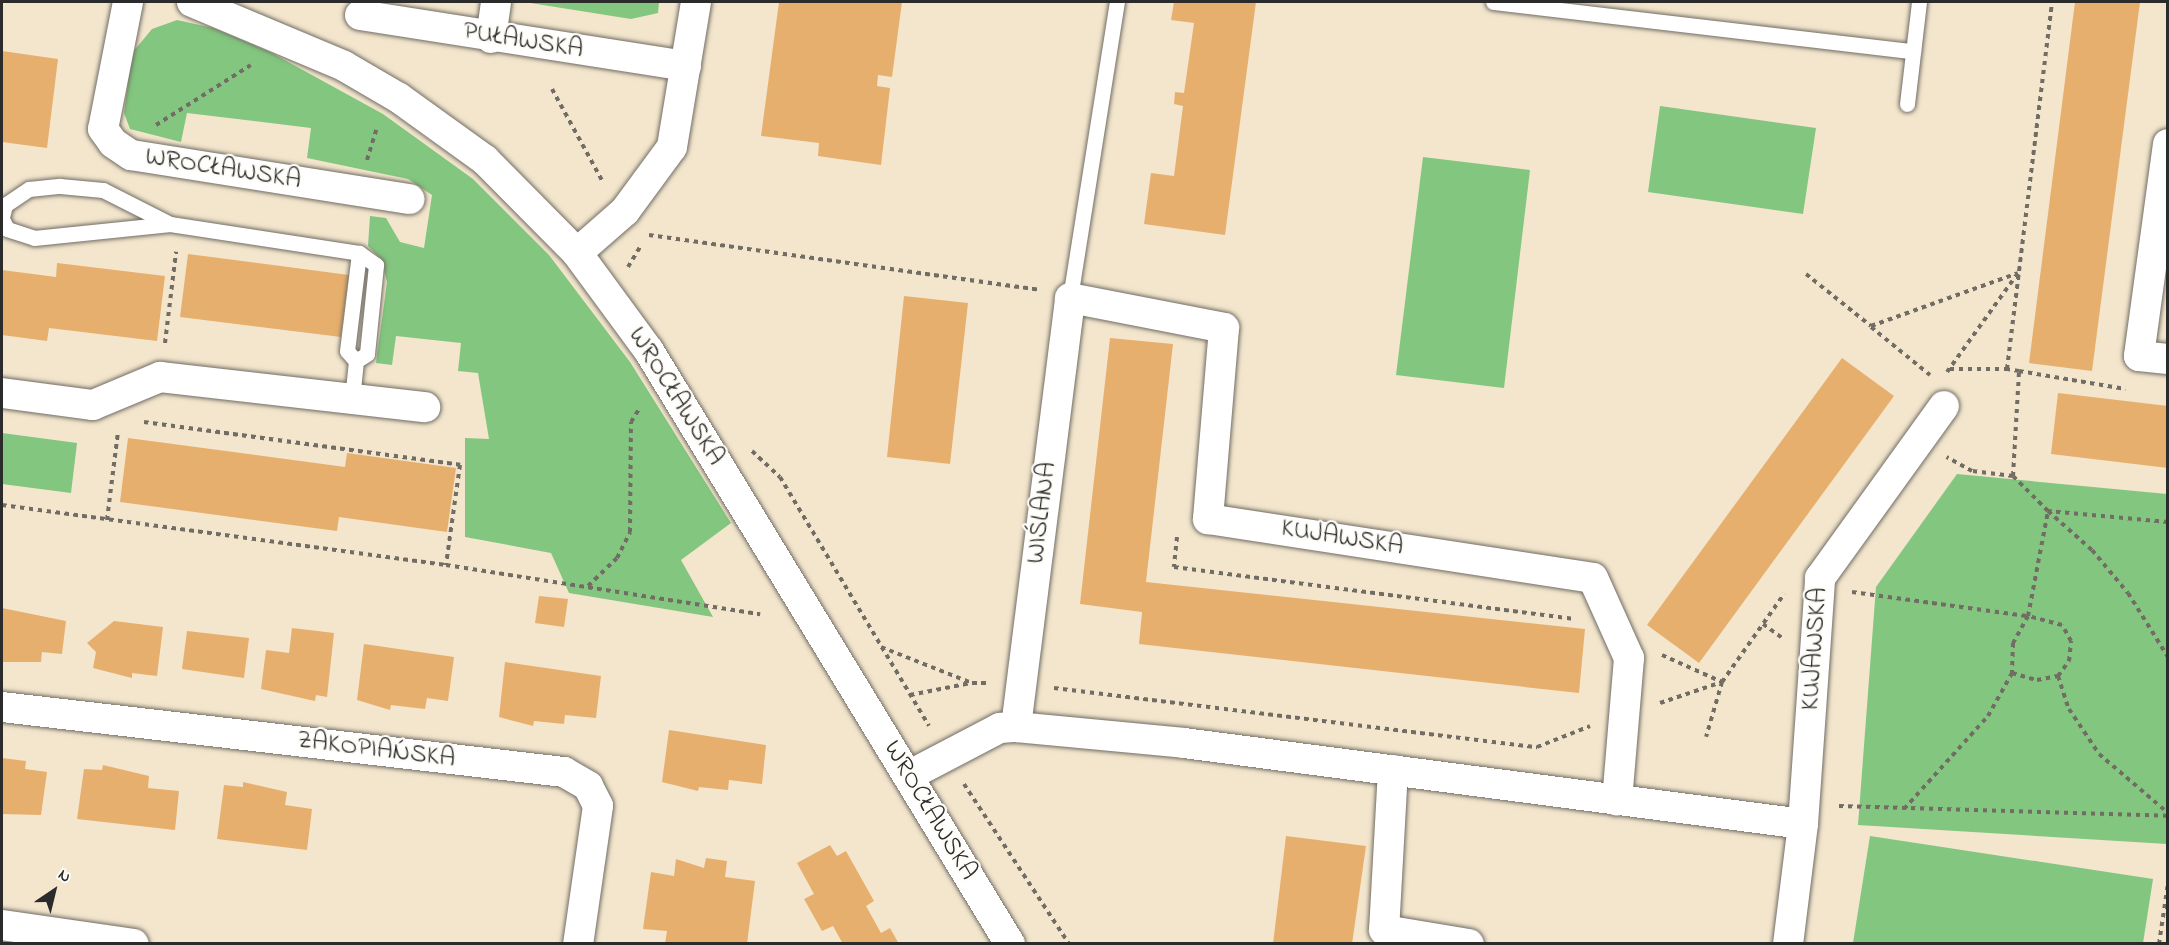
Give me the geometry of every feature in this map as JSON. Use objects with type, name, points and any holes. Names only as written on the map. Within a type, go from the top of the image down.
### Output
[{"type":"street","name":"WROCŁAWSKA","points":[[128,2],[103,129],[131,155],[410,199]]},
{"type":"street","name":"WROCŁAWSKA","points":[[192,2],[344,66],[399,98],[485,160],[578,253],[649,351],[1010,944]]},
{"type":"street","points":[[491,38],[496,2]]},
{"type":"street","points":[[578,253],[625,211],[672,147],[696,2]]},
{"type":"street","name":"PUŁAWSKA","points":[[360,15],[491,38],[686,66]]},
{"type":"street","points":[[2168,144],[2139,356],[2168,359]]},
{"type":"street","name":"WIŚLANA","points":[[1016,727],[1057,295]]},
{"type":"street","name":"KUJAWSKA","points":[[1057,295],[1224,328],[1208,519],[1593,578],[1629,658],[1617,800]]},
{"type":"street","points":[[2,393],[93,405],[160,377],[425,407]]},
{"type":"street","name":"KUJAWSKA","points":[[1788,944],[1804,813],[1820,578],[1920,437],[1942,394]]},
{"type":"street","name":"ZAKOPIAŃSKA","points":[[2,707],[564,772],[588,786],[598,806],[578,944]]},
{"type":"street","points":[[908,776],[1000,728],[1016,727],[1394,770],[1617,800],[1804,813]]},
{"type":"street","points":[[1394,770],[1384,930],[1469,944]]},
{"type":"street","points":[[2,925],[134,944]]},
{"type":"lane","points":[[1057,295],[1118,2]]},
{"type":"lane","points":[[1493,2],[1913,51]]},
{"type":"lane","points":[[1907,104],[1919,2]]},
{"type":"lane","points":[[175,225],[103,190],[60,186],[29,189],[5,205],[2,218],[7,229],[34,238],[175,225],[359,253],[347,351],[356,361],[352,399]]},
{"type":"path","points":[[2007,369],[2052,2]]},
{"type":"path","points":[[121,148],[252,64]]},
{"type":"path","points":[[552,89],[609,194]]},
{"type":"path","points":[[369,147],[377,128]]},
{"type":"path","points":[[154,424],[175,225]]},
{"type":"path","points":[[634,277],[628,267],[647,235],[1057,295]]},
{"type":"path","points":[[1871,326],[2019,273]]},
{"type":"path","points":[[1945,376],[2019,273]]},
{"type":"path","points":[[1806,274],[1871,326],[1942,394]]},
{"type":"path","points":[[1949,369],[2007,369],[2135,390]]},
{"type":"path","points":[[2013,476],[2019,371]]},
{"type":"path","points":[[587,586],[617,558],[630,532],[631,422],[639,409]]},
{"type":"path","points":[[107,520],[119,419]]},
{"type":"path","points":[[131,421],[460,465],[446,565]]},
{"type":"path","points":[[1920,437],[1972,471],[2013,476],[2092,550],[2128,593],[2168,657]]},
{"type":"path","points":[[748,447],[780,477],[947,756],[1070,944]]},
{"type":"path","points":[[2,505],[446,565],[760,614]]},
{"type":"path","points":[[2048,511],[2168,522]]},
{"type":"path","points":[[1904,809],[1988,716],[2012,673],[2013,643],[2028,616],[2048,511]]},
{"type":"path","points":[[1819,587],[2028,616],[2062,625],[2071,641],[2069,660],[2058,676],[2037,680],[2012,673]]},
{"type":"path","points":[[881,647],[972,683]]},
{"type":"path","points":[[2058,676],[2069,709],[2099,754],[2168,815]]},
{"type":"path","points":[[1706,737],[1722,682]]},
{"type":"path","points":[[910,695],[972,683],[1021,684],[1537,747],[1625,713]]},
{"type":"path","points":[[1804,813],[1904,809],[2168,815]]},
{"type":"path","points":[[2159,944],[2168,883]]},
{"type":"green space","points":[[524,2],[659,2],[658,13],[631,19]]},
{"type":"green space","points":[[177,20],[213,28],[270,52],[383,114],[473,179],[549,255],[630,362],[731,523],[681,560],[713,617],[569,593],[551,553],[465,537],[465,438],[489,439],[478,373],[458,371],[461,343],[396,336],[392,365],[376,363],[387,282],[381,259],[368,246],[370,216],[386,218],[400,242],[424,248],[432,195],[408,179],[307,158],[311,128],[187,113],[181,142],[130,129],[124,113],[132,53],[152,29]]},
{"type":"green space","points":[[1660,106],[1816,128],[1803,214],[1648,192]]},
{"type":"green space","points":[[1423,157],[1530,170],[1504,388],[1396,375]]},
{"type":"green space","points":[[2,433],[77,443],[71,493],[2,484]]},
{"type":"green space","points":[[1957,474],[2167,494],[2167,844],[1858,825],[1876,587]]},
{"type":"green space","points":[[1870,836],[2153,879],[2143,943],[1853,943]]},
{"type":"building","points":[[779,2],[902,2],[892,77],[878,75],[877,86],[890,88],[881,165],[818,156],[819,143],[761,136]]},
{"type":"building","points":[[1174,2],[1256,2],[1225,235],[1144,224],[1151,173],[1174,176],[1183,106],[1174,104],[1175,92],[1184,93],[1194,23],[1171,20]]},
{"type":"building","points":[[2075,2],[2140,2],[2092,371],[2029,363]]},
{"type":"building","points":[[2,51],[58,59],[47,148],[2,142]]},
{"type":"building","points":[[188,254],[349,275],[341,337],[180,317]]},
{"type":"building","points":[[57,263],[165,276],[157,341],[49,328],[47,341],[2,335],[2,270],[56,277]]},
{"type":"building","points":[[904,296],[968,303],[950,464],[887,457]]},
{"type":"building","points":[[1110,338],[1173,344],[1146,582],[1585,629],[1579,693],[1139,644],[1142,612],[1080,604]]},
{"type":"building","points":[[1842,358],[1894,396],[1699,663],[1647,625]]},
{"type":"building","points":[[2058,393],[2168,406],[2168,468],[2051,454]]},
{"type":"building","points":[[128,438],[345,467],[347,453],[456,468],[447,532],[339,517],[337,531],[120,502]]},
{"type":"building","points":[[539,596],[568,599],[564,627],[535,623]]},
{"type":"building","points":[[2,608],[66,621],[62,654],[42,652],[41,662],[2,662]]},
{"type":"building","points":[[114,621],[163,627],[157,676],[132,673],[132,678],[93,668],[96,652],[87,643]]},
{"type":"building","points":[[292,628],[334,633],[327,697],[316,695],[315,701],[261,689],[266,650],[289,653]]},
{"type":"building","points":[[187,631],[249,638],[244,678],[182,669]]},
{"type":"building","points":[[364,644],[454,657],[448,701],[427,698],[425,709],[391,705],[390,710],[357,700]]},
{"type":"building","points":[[505,662],[601,676],[596,718],[565,715],[564,724],[534,721],[533,726],[499,717]]},
{"type":"building","points":[[669,730],[766,745],[762,784],[729,780],[728,790],[699,787],[698,791],[662,782]]},
{"type":"building","points":[[2,758],[26,761],[25,769],[47,772],[41,815],[2,814]]},
{"type":"building","points":[[103,765],[149,776],[148,788],[179,791],[175,830],[77,819],[84,769],[102,770]]},
{"type":"building","points":[[243,782],[287,792],[285,805],[312,809],[307,850],[217,839],[224,785],[243,787]]},
{"type":"building","points":[[1286,836],[1366,846],[1352,944],[1273,944]]},
{"type":"building","points":[[830,845],[837,856],[846,851],[874,901],[866,906],[881,933],[890,928],[899,944],[843,944],[833,926],[822,931],[804,899],[814,894],[797,863]]},
{"type":"building","points":[[706,858],[727,861],[725,877],[755,881],[747,944],[665,944],[667,931],[643,929],[651,872],[674,876],[676,859],[704,868]]}]
